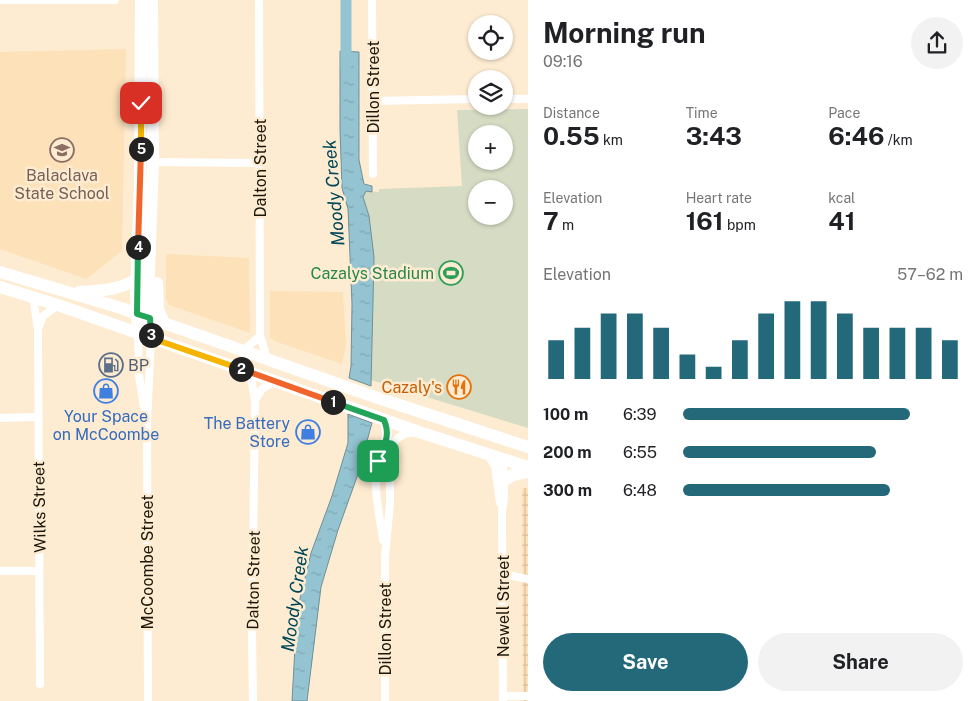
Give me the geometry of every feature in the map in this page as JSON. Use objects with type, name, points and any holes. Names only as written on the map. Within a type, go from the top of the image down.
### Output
[{"type":"main road","name":"McCoombe Street","points":[[141,0],[140,187],[137,279],[143,316],[151,338]]},
{"type":"main road","name":"McCoombe Street","points":[[138,334],[148,300],[151,242],[153,162],[152,0]]},
{"type":"main road","points":[[151,242],[157,254],[158,309],[164,323]]},
{"type":"main road","points":[[0,272],[143,316],[389,402],[528,447]]},
{"type":"main road","points":[[69,292],[111,290],[137,279]]},
{"type":"main road","points":[[0,287],[58,305],[419,432],[503,460],[528,466]]},
{"type":"main road","points":[[503,440],[503,460]]},
{"type":"main road","points":[[503,481],[513,475],[528,472]]},
{"type":"street","points":[[2,0],[115,0]]},
{"type":"street","name":"Dalton Street","points":[[259,0],[260,336],[267,358]]},
{"type":"street","name":"Dillon Street","points":[[372,0],[374,174]]},
{"type":"street","points":[[373,101],[468,99]]},
{"type":"street","points":[[513,99],[528,99]]},
{"type":"street","points":[[153,162],[260,163]]},
{"type":"street","name":"Wilks Street","points":[[33,297],[38,330],[40,684]]},
{"type":"street","points":[[38,330],[44,316],[58,305]]},
{"type":"street","name":"McCoombe Street","points":[[138,334],[139,375],[147,423]]},
{"type":"street","points":[[244,350],[260,336]]},
{"type":"street","name":"McCoombe Street","points":[[148,701],[147,423],[152,356],[151,338]]},
{"type":"street","name":"Dalton Street","points":[[250,372],[255,400],[253,701]]},
{"type":"street","points":[[255,400],[262,389],[275,381]]},
{"type":"street","points":[[0,418],[38,417]]},
{"type":"street","name":"Dillon Street","points":[[384,420],[388,430],[388,438],[377,469],[377,500],[386,557]]},
{"type":"street","name":"Dillon Street","points":[[385,701],[386,557],[390,503],[390,450],[395,440],[404,434],[419,432]]},
{"type":"street","name":"Newell Street","points":[[488,455],[495,466],[502,512]]},
{"type":"street","points":[[379,459],[386,458],[390,461]]},
{"type":"street","name":"Newell Street","points":[[503,460],[503,698]]},
{"type":"street","points":[[0,571],[39,571]]},
{"type":"street","points":[[502,574],[528,579]]},
{"type":"street","points":[[503,698],[528,696]]},
{"type":"shaded area","name":"Balaclava State School","points":[[126,49],[122,251],[86,279],[0,249],[0,52]]},
{"type":"shaded area","points":[[166,254],[249,258],[250,333],[169,305],[166,299]]},
{"type":"shaded area","points":[[270,291],[343,292],[346,343],[342,364],[274,341],[270,337]]},
{"type":"shaded area","points":[[522,488],[528,488],[528,701],[523,701]]},
{"type":"green space","name":"Cazalys Stadium","points":[[513,109],[528,109],[528,428],[371,380],[374,257],[363,197],[366,191],[379,192],[379,189],[462,186],[457,110],[468,110],[468,115],[513,115]]},
{"type":"water","points":[[340,51],[359,52],[359,160],[364,184],[372,186],[372,192],[366,191],[363,197],[369,216],[374,257],[371,386],[349,378],[351,366],[352,304],[348,209],[342,188]]},
{"type":"water","points":[[348,414],[372,423],[357,477],[338,530],[321,587],[307,701],[292,701],[297,611],[311,553],[332,496],[348,443]]},
{"type":"waterway","name":"Moody Creek","points":[[346,0],[346,66]]},
{"type":"place","name":"Balaclava State School","points":[[62,150]]},
{"type":"place","name":"Cazalys Stadium","points":[[451,273]]},
{"type":"place","name":"BP","points":[[111,365]]},
{"type":"place","name":"Cazaly's","points":[[459,387]]},
{"type":"place","name":"Your Space on McCoombe","points":[[106,391]]},
{"type":"place","name":"The Battery Store","points":[[308,432]]},
{"type":"route","points":[[141,103],[136,292],[137,314],[150,318],[151,338],[384,420],[388,430],[388,438],[378,461]]}]
